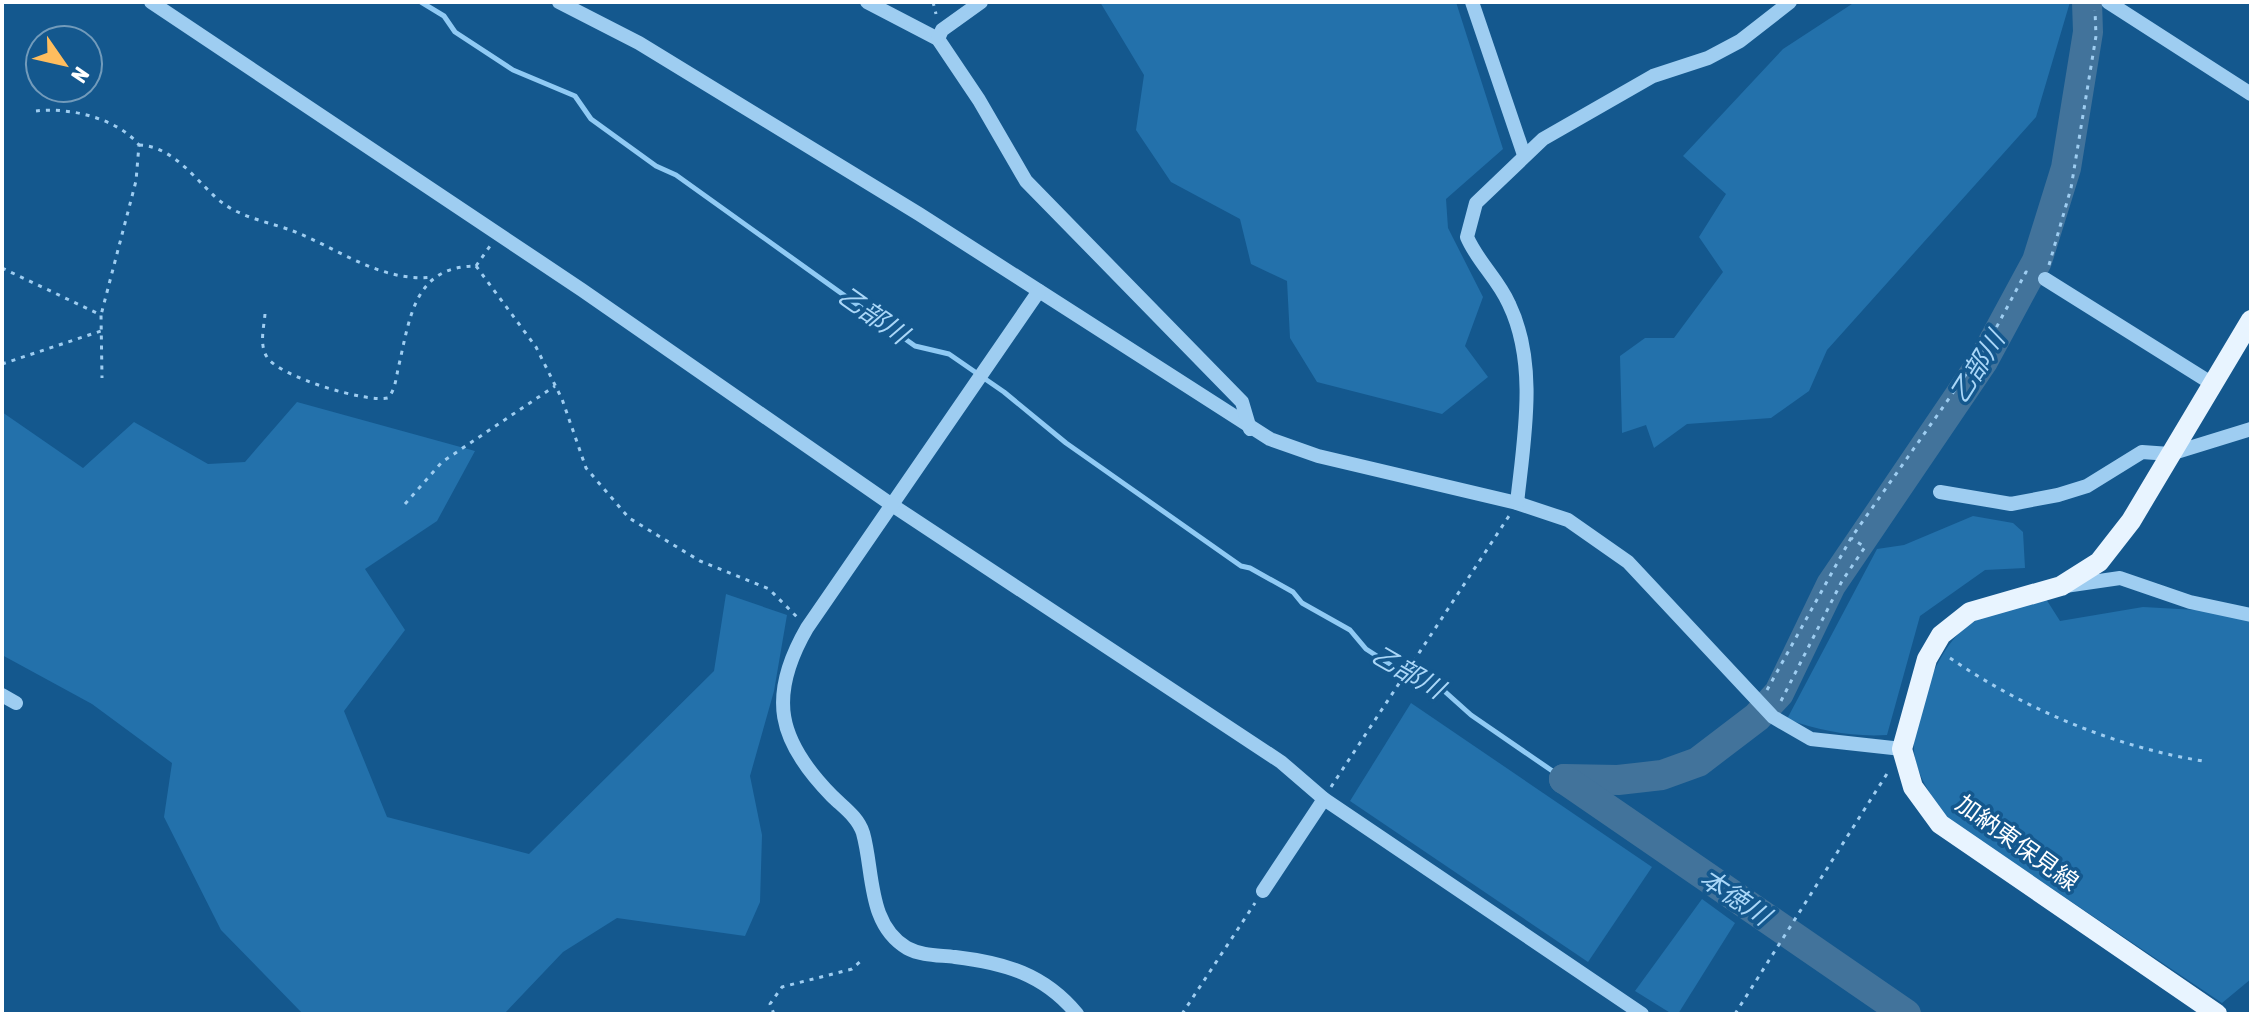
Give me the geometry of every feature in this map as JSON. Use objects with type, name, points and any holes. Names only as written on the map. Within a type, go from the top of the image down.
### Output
[{"type":"main road","points":[[1902,749],[1914,700],[1941,635],[1970,612],[2061,586],[2099,562],[2131,521],[2251,320]]},
{"type":"main road","name":"加納東保見線","points":[[1902,749],[1913,787],[1940,824],[2217,1014]]},
{"type":"street","points":[[151,2],[498,237],[582,290],[892,505],[1281,762],[1324,799],[1642,1014]]},
{"type":"street","points":[[559,2],[639,43],[919,214],[1250,429],[1318,456],[1517,503],[1568,520],[1628,562],[1773,717],[1811,739],[1902,749]]},
{"type":"street","points":[[867,2],[938,39],[979,100],[1026,181],[1242,402],[1250,429]]},
{"type":"street","points":[[938,39],[942,30],[981,2]]},
{"type":"street","points":[[1472,2],[1524,155]]},
{"type":"street","points":[[1517,503],[1524,420],[1523,338],[1507,299],[1467,237],[1476,203],[1543,139],[1653,76],[1708,58],[1740,41],[1790,2]]},
{"type":"street","points":[[2108,2],[2251,94]]},
{"type":"street","points":[[2045,279],[2211,383]]},
{"type":"street","points":[[1039,291],[807,628],[788,666],[782,707],[786,734],[805,768],[858,823],[875,904],[893,937],[909,949],[926,954],[986,961],[1021,970],[1049,985],[1077,1014]]},
{"type":"street","points":[[1940,492],[2011,504],[2087,486],[2142,452],[2170,454],[2251,429]]},
{"type":"street","points":[[2061,586],[2120,578],[2190,602],[2251,615]]},
{"type":"street","points":[[2,695],[16,703]]},
{"type":"street","points":[[1263,891],[1324,799]]},
{"type":"path","points":[[2045,279],[2075,167],[2096,36],[2095,2]]},
{"type":"path","points":[[36,111],[54,108],[96,118],[133,138],[139,145],[178,162],[200,178],[223,204],[296,232],[368,267],[417,279],[433,277],[452,266],[476,266]]},
{"type":"path","points":[[102,378],[101,315],[136,181],[139,145]]},
{"type":"path","points":[[476,266],[498,237]]},
{"type":"path","points":[[476,266],[536,347],[555,386],[586,468],[629,518],[700,561],[769,589],[807,628]]},
{"type":"path","points":[[2,268],[101,315]]},
{"type":"path","points":[[1755,701],[1776,677],[1851,538],[1988,343],[2026,272]]},
{"type":"path","points":[[265,314],[263,347],[273,364],[294,376],[380,400],[392,394],[409,319],[433,277]]},
{"type":"path","points":[[2,364],[101,331]]},
{"type":"path","points":[[405,504],[442,462],[555,386]]},
{"type":"path","points":[[1324,799],[1517,503]]},
{"type":"path","points":[[1773,717],[1842,581],[1865,547],[1851,538]]},
{"type":"path","points":[[1934,647],[2012,695],[2062,718],[2113,737],[2203,761]]},
{"type":"path","points":[[1735,1014],[1902,749]]},
{"type":"path","points":[[1182,1014],[1263,891]]},
{"type":"path","points":[[774,1014],[770,1004],[782,987],[852,969],[863,959]]},
{"type":"shaded area","points":[[1100,2],[1456,2],[1503,149],[1446,199],[1448,228],[1483,297],[1465,346],[1488,377],[1442,414],[1317,382],[1290,338],[1287,281],[1251,264],[1240,219],[1171,182],[1136,130],[1144,75]]},
{"type":"shaded area","points":[[1855,2],[2070,2],[2036,117],[1827,350],[1809,391],[1771,418],[1687,424],[1654,448],[1646,425],[1622,433],[1620,356],[1645,338],[1674,338],[1723,272],[1699,237],[1726,194],[1683,156],[1783,49]]},
{"type":"shaded area","points":[[297,402],[475,451],[437,521],[365,569],[405,630],[344,711],[387,817],[529,854],[714,671],[726,594],[787,615],[774,691],[750,776],[762,835],[760,902],[745,936],[617,918],[563,952],[504,1014],[303,1014],[221,930],[164,817],[172,763],[92,704],[2,655],[2,412],[83,468],[134,422],[208,464],[245,462]]},
{"type":"shaded area","points":[[1973,516],[2013,523],[2023,532],[2025,568],[1985,570],[1920,616],[1887,735],[1836,732],[1787,719],[1877,549],[1904,545]]},
{"type":"shaded area","points":[[2046,599],[2060,621],[2143,607],[2251,613],[2251,979],[2222,1003],[1944,816],[1919,772],[1914,743],[1919,712],[1931,677],[1948,646],[1978,619]]},
{"type":"shaded area","points":[[1411,703],[1652,867],[1588,962],[1350,801]]},
{"type":"shaded area","points":[[1702,899],[1735,923],[1678,1014],[1672,1014],[1635,991]]},
{"type":"waterway","name":"乙部川","points":[[421,2],[444,16],[455,32],[513,70],[575,96],[591,119],[656,166],[676,175],[915,346],[949,354],[1004,392],[1066,443],[1241,566],[1293,592],[1302,603],[1350,630],[1366,649],[1414,680],[1442,689],[1471,715],[1564,779]]},
{"type":"waterway","name":"乙部川","points":[[1564,779],[1618,780],[1662,775],[1698,762],[1757,717],[1779,693],[1831,585],[1983,361],[2037,261],[2066,168],[2088,32],[2087,2]]},
{"type":"waterway","name":"本徳川","points":[[1564,779],[1906,1014]]}]
